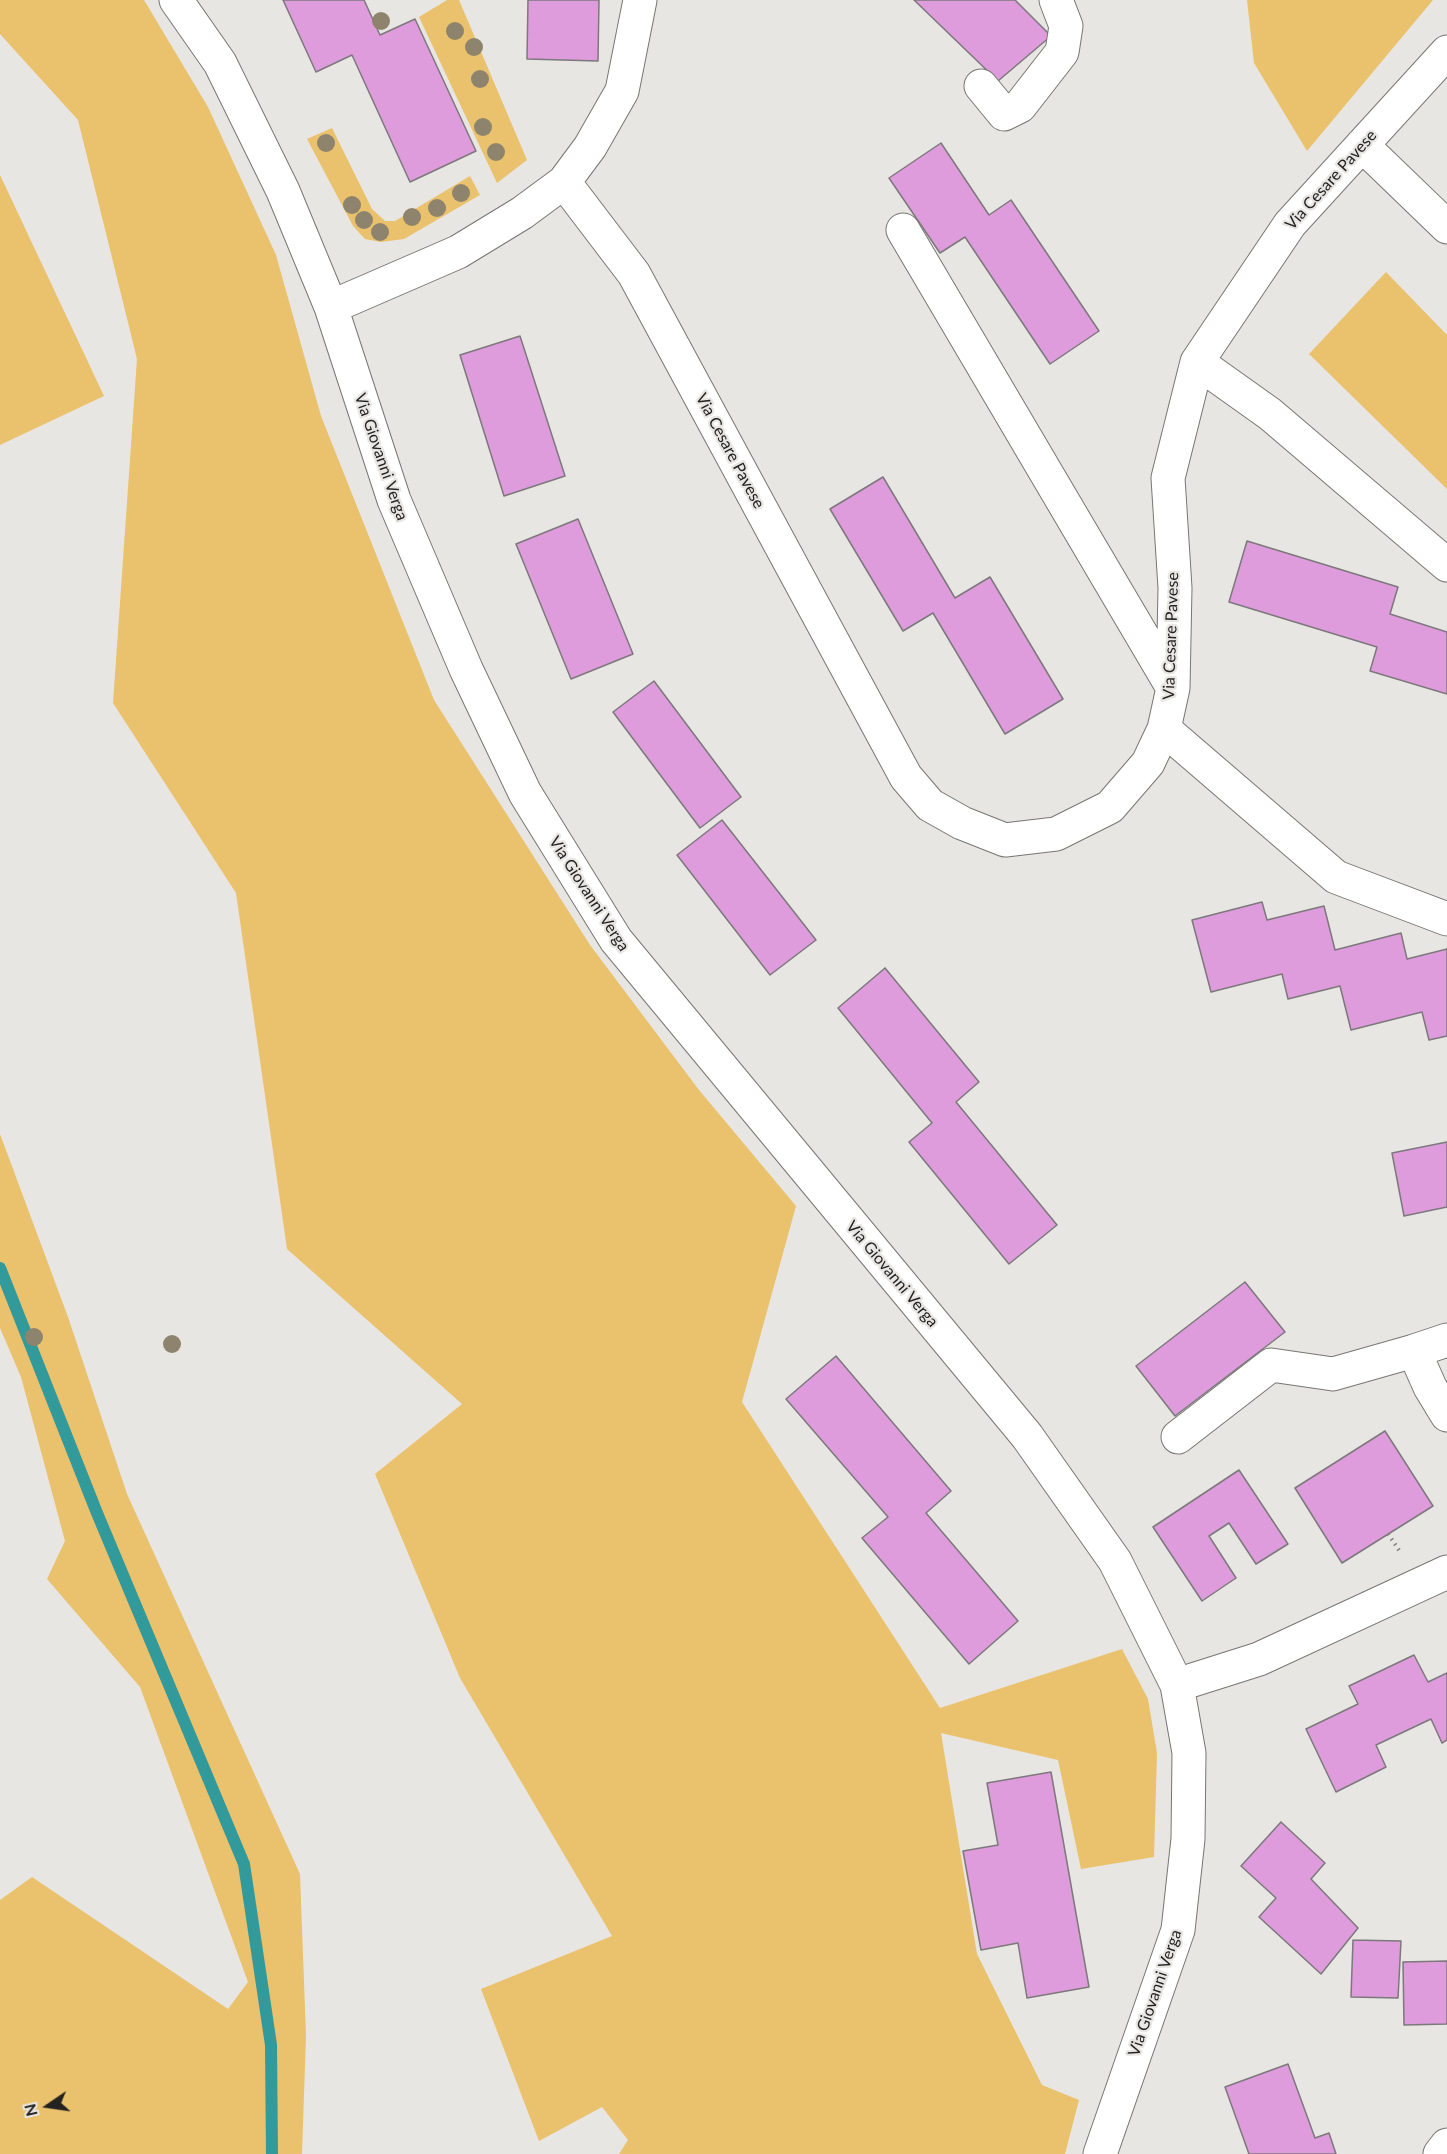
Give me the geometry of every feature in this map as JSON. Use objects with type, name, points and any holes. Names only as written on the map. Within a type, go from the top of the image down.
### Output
[{"type":"street","name":"Via Giovanni Verga","points":[[176,0],[220,63],[283,191],[331,307],[394,500],[466,669],[525,793],[616,940],[1027,1436],[1115,1561],[1177,1685],[1190,1753],[1188,1839],[1178,1930],[1100,2154]]},
{"type":"street","points":[[331,307],[458,252],[522,213],[564,182],[590,147],[622,92],[640,0]]},
{"type":"street","points":[[981,86],[1005,114],[1020,106],[1062,52],[1066,26],[1056,0]]},
{"type":"street","name":"Via Cesare Pavese","points":[[564,182],[634,274],[906,777],[930,805],[962,823],[1005,840],[1056,834],[1110,807],[1148,763],[1164,729],[1173,688],[1174,588],[1168,478],[1197,362],[1290,224],[1447,52]]},
{"type":"street","points":[[1362,145],[1447,227]]},
{"type":"street","points":[[903,230],[1173,688]]},
{"type":"street","points":[[1197,362],[1270,414],[1447,565]]},
{"type":"street","points":[[1164,729],[1336,877],[1447,920]]},
{"type":"street","points":[[1178,1437],[1271,1365],[1333,1374],[1447,1340]]},
{"type":"street","points":[[1414,1351],[1430,1387],[1447,1415]]},
{"type":"street","points":[[1177,1685],[1259,1659],[1447,1572]]},
{"type":"street","points":[[1440,2154],[1447,2145]]},
{"type":"path","points":[[1388,1534],[1403,1557],[1398,1561]]},
{"type":"shaded area","points":[[0,0],[144,0],[208,107],[276,255],[321,416],[434,700],[590,945],[699,1090],[796,1206],[742,1402],[940,1708],[1122,1649],[1148,1699],[1157,1753],[1154,1857],[1081,1869],[1058,1760],[941,1733],[977,1954],[1042,2085],[1079,2100],[1065,2154],[619,2154],[628,2140],[602,2107],[539,2141],[481,1989],[612,1936],[460,1678],[375,1474],[462,1404],[287,1249],[236,893],[113,703],[137,359],[78,120],[0,34]]},
{"type":"shaded area","points":[[447,0],[459,0],[527,160],[497,183],[419,17]]},
{"type":"shaded area","points":[[1247,0],[1433,0],[1307,151],[1254,63]]},
{"type":"shaded area","points":[[332,128],[372,209],[385,221],[395,221],[470,176],[480,195],[404,239],[381,242],[365,239],[353,226],[307,139]]},
{"type":"shaded area","points":[[0,175],[104,396],[0,445]]},
{"type":"shaded area","points":[[1386,272],[1447,335],[1447,489],[1309,354]]},
{"type":"shaded area","points":[[0,1134],[68,1317],[127,1494],[300,1874],[306,2036],[302,2154],[0,2154],[0,1900],[32,1877],[228,2009],[248,1982],[140,1687],[47,1579],[65,1541],[21,1377],[0,1328]]},
{"type":"building","points":[[283,0],[364,0],[380,35],[415,19],[476,151],[410,182],[352,55],[316,72]]},
{"type":"building","points":[[528,0],[599,0],[598,61],[527,59]]},
{"type":"building","points":[[914,0],[1015,0],[1051,36],[998,81]]},
{"type":"building","points":[[941,143],[989,215],[1011,200],[1099,331],[1050,364],[965,237],[940,253],[889,178]]},
{"type":"building","points":[[520,336],[565,476],[504,496],[460,355]]},
{"type":"building","points":[[883,477],[955,598],[990,577],[1063,699],[1005,734],[933,613],[903,631],[830,509]]},
{"type":"building","points":[[578,519],[633,654],[571,679],[516,544]]},
{"type":"building","points":[[1247,541],[1398,587],[1390,614],[1447,632],[1447,694],[1370,671],[1377,647],[1229,602]]},
{"type":"building","points":[[654,681],[741,797],[700,828],[613,712]]},
{"type":"building","points":[[722,820],[816,940],[770,975],[677,855]]},
{"type":"building","points":[[1262,902],[1267,920],[1324,906],[1335,950],[1401,933],[1407,959],[1447,949],[1447,1036],[1429,1040],[1422,1012],[1351,1030],[1340,986],[1288,999],[1282,974],[1211,992],[1192,920]]},
{"type":"building","points":[[885,968],[979,1082],[956,1102],[1057,1225],[1009,1264],[909,1142],[932,1123],[838,1008]]},
{"type":"building","points":[[1447,1142],[1447,1207],[1404,1216],[1392,1153]]},
{"type":"building","points":[[1245,1282],[1285,1332],[1175,1416],[1136,1366]]},
{"type":"building","points":[[836,1356],[951,1491],[926,1513],[1018,1621],[969,1664],[862,1538],[888,1517],[786,1399]]},
{"type":"building","points":[[1385,1431],[1433,1506],[1342,1563],[1295,1488]]},
{"type":"building","points":[[1239,1470],[1288,1544],[1256,1564],[1229,1523],[1209,1536],[1236,1578],[1202,1601],[1153,1527]]},
{"type":"building","points":[[1414,1655],[1428,1682],[1447,1673],[1447,1740],[1442,1743],[1431,1719],[1376,1745],[1386,1767],[1336,1792],[1306,1729],[1358,1704],[1349,1686]]},
{"type":"building","points":[[1051,1772],[1089,1987],[1027,1998],[1018,1943],[981,1950],[963,1851],[998,1845],[987,1783]]},
{"type":"building","points":[[1281,1822],[1325,1863],[1311,1879],[1358,1928],[1321,1974],[1259,1917],[1276,1898],[1241,1866]]},
{"type":"building","points":[[1353,1940],[1401,1941],[1398,1998],[1351,1997]]},
{"type":"building","points":[[1447,1961],[1447,2024],[1404,2025],[1403,1962]]},
{"type":"building","points":[[1288,2064],[1315,2138],[1329,2133],[1336,2154],[1249,2154],[1225,2087]]},
{"type":"waterway","points":[[0,1268],[97,1513],[244,1864],[271,2045],[272,2154]]}]
